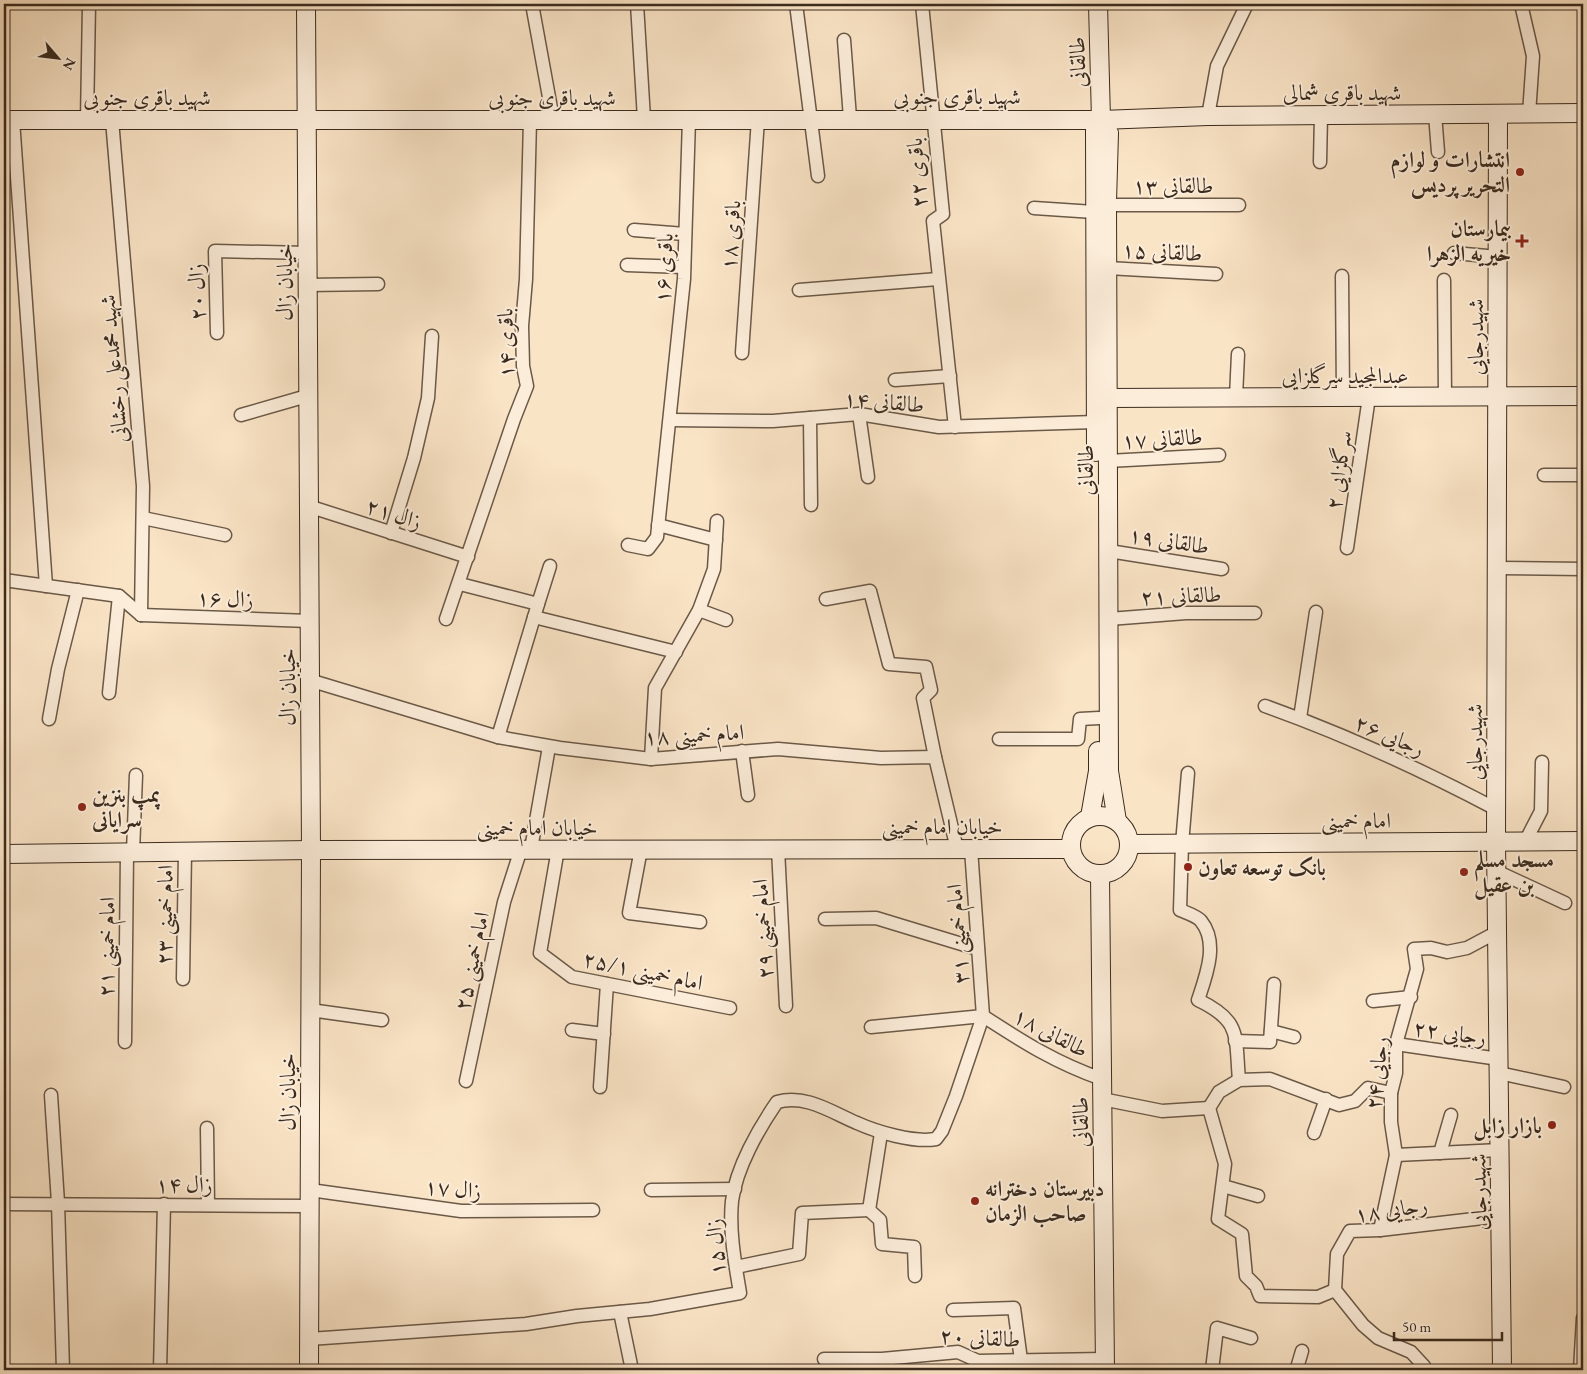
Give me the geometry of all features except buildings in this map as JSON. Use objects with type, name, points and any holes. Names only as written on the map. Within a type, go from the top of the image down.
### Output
[{"type":"main road","name":"خیابان زال","points":[[306,4],[311,850],[309,1370]]},
{"type":"main road","name":"طالقانی","points":[[1098,4],[1101,120],[1095,130],[1100,209],[1107,268],[1109,772],[1117,821]]},
{"type":"main road","name":"شهیدرجایی","points":[[1498,114],[1496,871],[1502,1370]]},
{"type":"main road","name":"شهید باقری شمالی","points":[[1101,120],[1208,116],[1583,114]]},
{"type":"main road","name":"شهید باقری جنوبی","points":[[8,120],[810,118],[1101,120]]},
{"type":"main road","name":"طالقانی","points":[[1090,817],[1098,771],[1099,718],[1095,422],[1100,209]]},
{"type":"main road","name":"عبدالمجید سرگلزایی","points":[[1108,398],[1583,396]]},
{"type":"main road","points":[[1100,815],[1117,821],[1128,835],[1129,844],[1128,853],[1118,868],[1100,874],[1084,870],[1078,864],[1071,849],[1071,839],[1075,830],[1081,822],[1090,817],[1100,815]]},
{"type":"main road","name":"امام خمینی","points":[[1129,844],[1583,841]]},
{"type":"main road","name":"خیابان امام خمینی","points":[[4,854],[311,850],[1071,849]]},
{"type":"main road","name":"طالقانی","points":[[1100,874],[1104,1365]]},
{"type":"street","points":[[87,120],[89,4]]},
{"type":"street","points":[[532,4],[553,119]]},
{"type":"street","points":[[638,4],[644,119]]},
{"type":"street","points":[[796,4],[818,176]]},
{"type":"street","name":"باقری ۲۲","points":[[922,4],[943,214],[933,220],[938,279],[956,426]]},
{"type":"street","points":[[1208,116],[1217,66],[1247,4]]},
{"type":"street","points":[[1521,4],[1533,56],[1529,114]]},
{"type":"street","points":[[844,40],[850,118]]},
{"type":"street","points":[[1435,114],[1438,152]]},
{"type":"street","points":[[1320,162],[1321,115]]},
{"type":"street","name":"باقری ۱۶","points":[[628,545],[648,549],[657,537],[684,267],[689,119]]},
{"type":"street","name":"باقری ۱۸","points":[[742,353],[758,119]]},
{"type":"street","points":[[8,120],[46,586]]},
{"type":"street","name":"شهید محمدعلی رخشانی","points":[[112,120],[144,486],[141,616]]},
{"type":"street","name":"باقری ۱۴","points":[[446,618],[460,584],[514,419],[527,386],[523,366],[522,326],[526,280],[530,120]]},
{"type":"street","name":"طالقانی ۱۳","points":[[1034,208],[1100,209],[1239,205]]},
{"type":"street","points":[[634,230],[685,234]]},
{"type":"street","name":"زال ۲۰","points":[[218,333],[215,251],[307,253]]},
{"type":"street","points":[[1454,252],[1498,257]]},
{"type":"street","points":[[627,265],[684,267]]},
{"type":"street","name":"طالقانی ۱۵","points":[[1107,268],[1216,274]]},
{"type":"street","points":[[1342,276],[1343,397]]},
{"type":"street","points":[[799,290],[938,279]]},
{"type":"street","points":[[1444,280],[1445,397]]},
{"type":"street","points":[[307,285],[378,284]]},
{"type":"street","points":[[391,532],[414,458],[428,398],[432,336]]},
{"type":"street","points":[[1236,397],[1238,354]]},
{"type":"street","points":[[895,380],[950,376]]},
{"type":"street","points":[[241,415],[308,396]]},
{"type":"street","name":"سرگلزایی ۲","points":[[1347,548],[1369,397]]},
{"type":"street","points":[[859,414],[868,477]]},
{"type":"street","name":"طالقانی ۱۴","points":[[670,420],[773,421],[859,414],[939,427],[1095,422]]},
{"type":"street","points":[[810,418],[811,505]]},
{"type":"street","name":"طالقانی ۱۷","points":[[1108,461],[1219,455]]},
{"type":"street","points":[[1544,475],[1583,475]]},
{"type":"street","name":"زال ۲۱","points":[[308,506],[468,557]]},
{"type":"street","points":[[143,518],[225,535]]},
{"type":"street","points":[[651,759],[655,688],[699,610],[714,569],[717,520]]},
{"type":"street","points":[[658,525],[716,540]]},
{"type":"street","name":"طالقانی ۱۹","points":[[1109,551],[1222,569]]},
{"type":"street","points":[[498,736],[550,566]]},
{"type":"street","points":[[1497,568],[1583,569]]},
{"type":"street","points":[[4,580],[119,596],[141,616]]},
{"type":"street","points":[[460,584],[538,604]]},
{"type":"street","points":[[49,719],[58,670],[78,590]]},
{"type":"street","points":[[826,599],[870,592],[889,664],[926,667],[931,690],[923,698],[935,757],[964,849]]},
{"type":"street","points":[[109,693],[119,596]]},
{"type":"street","points":[[699,610],[726,620]]},
{"type":"street","points":[[1300,718],[1316,612]]},
{"type":"street","name":"طالقانی ۲۱","points":[[1109,619],[1186,613],[1256,613]]},
{"type":"street","name":"زال ۱۶","points":[[141,616],[309,620]]},
{"type":"street","points":[[534,617],[676,652]]},
{"type":"street","name":"امام خمینی ۱۸","points":[[309,680],[498,736],[549,746],[651,759],[778,749],[881,758],[935,757]]},
{"type":"street","name":"رجایی ۲۶","points":[[1265,706],[1300,718],[1433,776],[1496,809]]},
{"type":"street","points":[[1000,739],[1078,739],[1080,719],[1099,718]]},
{"type":"street","name":"امام خمینی ۲۵","points":[[466,1081],[504,902],[526,849],[549,746]]},
{"type":"street","points":[[742,751],[748,795]]},
{"type":"street","points":[[1525,842],[1541,811],[1542,762]]},
{"type":"street","points":[[1188,773],[1182,844],[1180,910],[1200,919],[1210,937],[1207,974],[1198,1000],[1219,1010],[1234,1028],[1239,1080]]},
{"type":"street","name":"امام خمینی ۲۱","points":[[125,1042],[130,852],[136,775]]},
{"type":"street","name":"امام خمینی ۲۵/۱","points":[[558,849],[540,953],[572,976],[730,1008]]},
{"type":"street","points":[[641,849],[629,912],[700,922]]},
{"type":"street","name":"امام خمینی ۲۹","points":[[778,849],[786,1006]]},
{"type":"street","name":"امام خمینی ۳۱","points":[[964,849],[978,949],[983,1016]]},
{"type":"street","name":"امام خمینی ۲۳","points":[[183,979],[185,852]]},
{"type":"street","points":[[1496,871],[1565,903]]},
{"type":"street","points":[[825,919],[876,918],[978,949]]},
{"type":"street","name":"رجایی ۲۴","points":[[1380,1230],[1396,1155],[1391,1094],[1396,1073],[1396,1044],[1411,997],[1417,969],[1414,949],[1431,948],[1447,952],[1466,948],[1497,932]]},
{"type":"street","points":[[600,1087],[607,984]]},
{"type":"street","points":[[1235,1040],[1270,1042],[1274,984]]},
{"type":"street","points":[[1373,1001],[1411,997]]},
{"type":"street","points":[[310,1010],[382,1020]]},
{"type":"street","points":[[871,1027],[983,1016]]},
{"type":"street","name":"طالقانی ۱۸","points":[[983,1016],[1035,1050],[1069,1068],[1102,1079]]},
{"type":"street","name":"زال ۱۵","points":[[309,1339],[526,1324],[620,1312],[740,1293],[732,1242],[732,1200],[751,1145],[777,1102],[788,1099],[814,1104],[881,1132],[928,1140],[936,1138],[942,1130],[956,1096],[983,1016]]},
{"type":"street","points":[[572,1030],[604,1034]]},
{"type":"street","points":[[1271,1031],[1294,1037]]},
{"type":"street","name":"رجایی ۲۲","points":[[1396,1044],[1499,1066],[1564,1087]]},
{"type":"street","points":[[1391,1094],[1368,1088],[1355,1100],[1339,1105],[1270,1079],[1239,1080],[1219,1092],[1210,1108],[1225,1164],[1218,1219],[1242,1234],[1246,1276],[1256,1286],[1260,1296],[1318,1297],[1335,1290],[1363,1325],[1378,1338],[1411,1352],[1424,1366],[1423,1370]]},
{"type":"street","points":[[51,1095],[58,1203],[63,1370]]},
{"type":"street","points":[[1102,1099],[1162,1111],[1210,1108]]},
{"type":"street","points":[[1314,1133],[1326,1100]]},
{"type":"street","points":[[1440,1153],[1451,1115]]},
{"type":"street","points":[[207,1128],[208,1205]]},
{"type":"street","points":[[869,1210],[881,1132]]},
{"type":"street","points":[[1396,1155],[1500,1150]]},
{"type":"street","points":[[1223,1186],[1258,1196]]},
{"type":"street","points":[[651,1190],[735,1189]]},
{"type":"street","name":"زال ۱۴","points":[[4,1204],[208,1205],[310,1198]]},
{"type":"street","name":"زال ۱۷","points":[[310,1198],[461,1211],[594,1210]]},
{"type":"street","points":[[160,1370],[164,1204]]},
{"type":"street","points":[[736,1267],[799,1254],[802,1213],[869,1210],[880,1220],[882,1244],[914,1247],[914,1276]]},
{"type":"street","name":"رجایی ۱۸","points":[[1335,1290],[1337,1254],[1350,1231],[1380,1230],[1500,1216]]},
{"type":"street","points":[[953,1310],[1014,1308],[1021,1360]]},
{"type":"street","points":[[620,1312],[632,1370]]},
{"type":"street","points":[[1580,1370],[1583,1318]]},
{"type":"street","points":[[1212,1370],[1218,1328],[1251,1338]]},
{"type":"street","name":"طالقانی ۲۰","points":[[824,1359],[882,1364],[958,1352],[978,1361],[1021,1360],[1104,1365]]},
{"type":"street","points":[[1299,1370],[1297,1368],[1302,1352]]},
{"type":"place","name":"انتشارات و لوازم التحریر پردیس","points":[[1520,172]]},
{"type":"place","name":"بیمارستان خیریه الزهرا","points":[[1522,241]]},
{"type":"place","name":"پمپ بنزین سرایانی","points":[[82,807]]},
{"type":"place","name":"بانک توسعه تعاون","points":[[1188,867]]},
{"type":"place","name":"مسجد مسلم بن عقیل","points":[[1464,872]]},
{"type":"place","name":"بازار زابل","points":[[1552,1125]]},
{"type":"place","name":"دبیرستان دخترانه صاحب الزمان","points":[[975,1201]]}]
